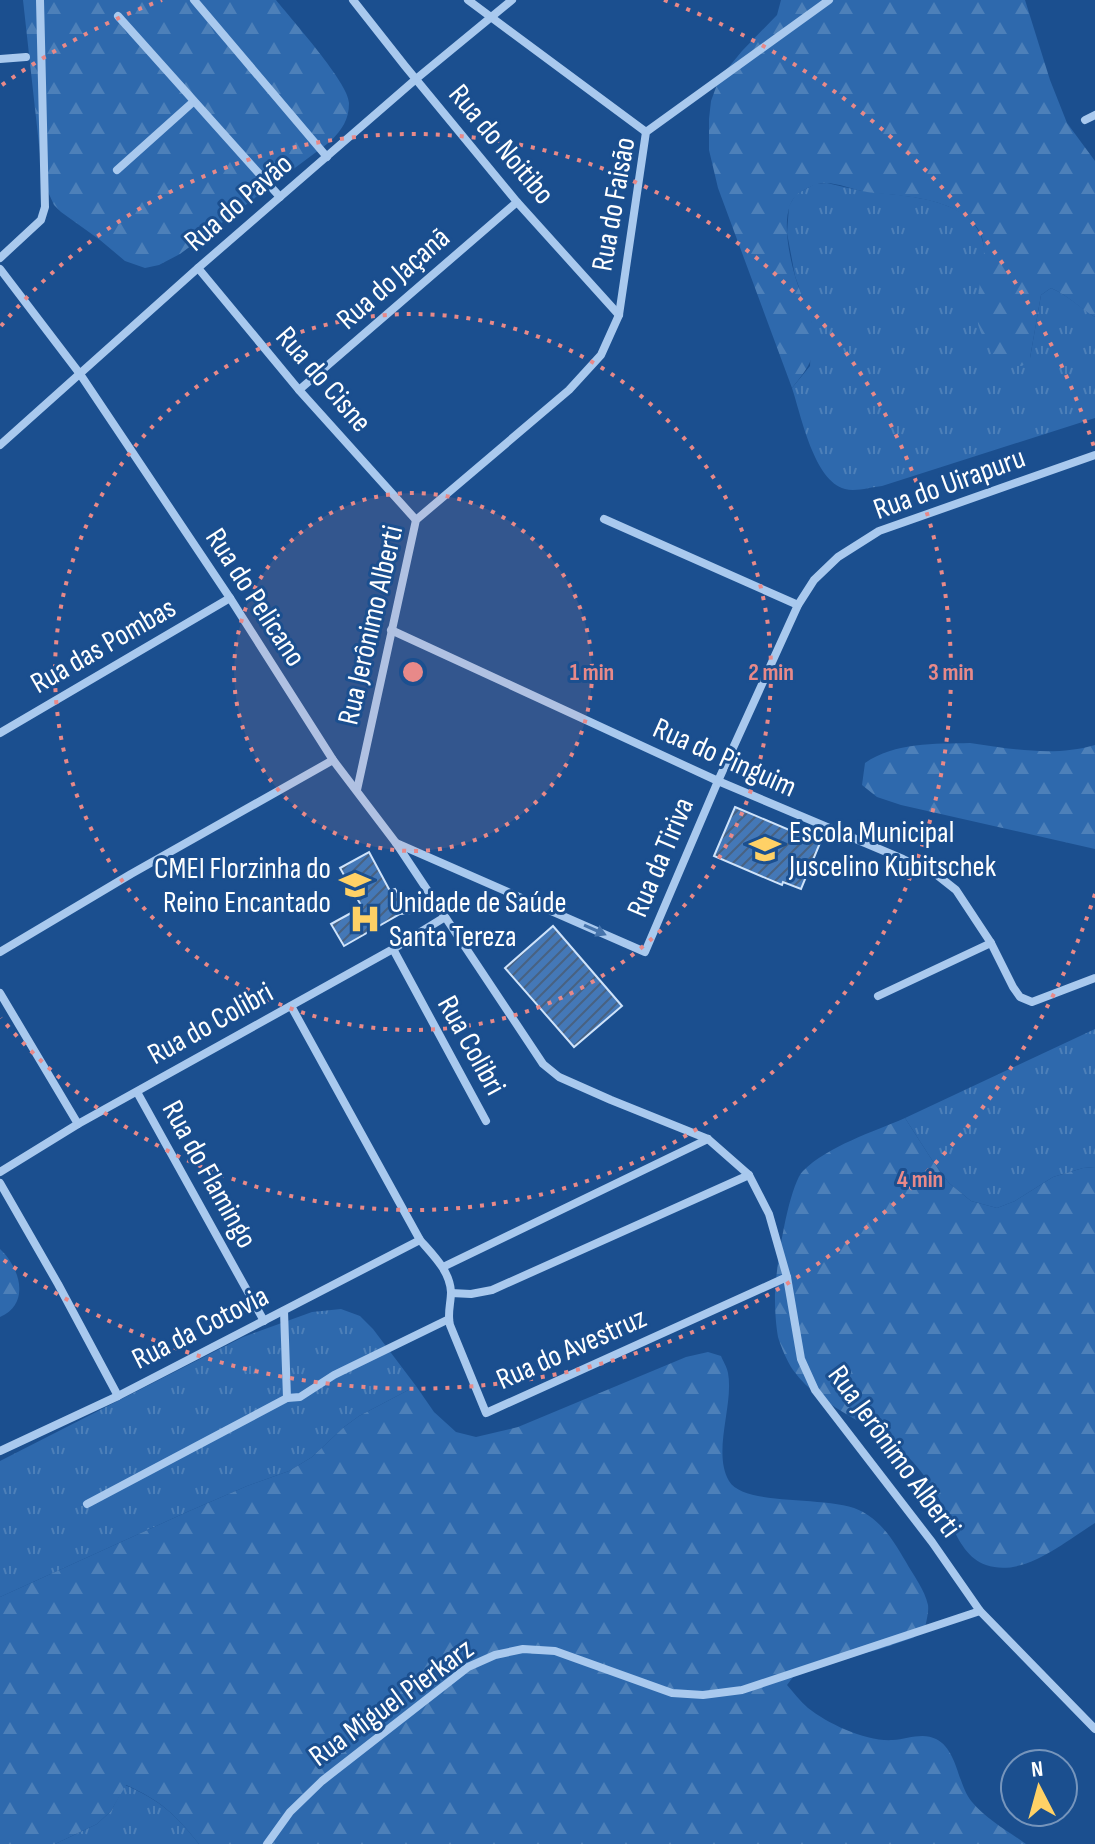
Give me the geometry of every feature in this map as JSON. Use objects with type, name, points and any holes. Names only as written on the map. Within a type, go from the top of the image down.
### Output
[{"type":"street","points":[[0,258],[41,220],[45,207],[40,0]]},
{"type":"street","points":[[194,0],[327,157]]},
{"type":"street","name":"Rua do Noitibo","points":[[353,0],[517,202],[619,315]]},
{"type":"street","points":[[468,0],[646,132]]},
{"type":"street","name":"Rua do Pavão","points":[[0,445],[198,268],[512,0]]},
{"type":"street","name":"Rua do Faisão","points":[[619,315],[646,132],[829,0]]},
{"type":"street","points":[[118,16],[280,197]]},
{"type":"street","points":[[0,59],[26,57]]},
{"type":"street","points":[[117,170],[193,102]]},
{"type":"street","points":[[1085,120],[1095,115]]},
{"type":"street","name":"Rua do Jaçanã","points":[[299,390],[517,202]]},
{"type":"street","name":"Rua do Cisne","points":[[198,268],[299,390],[416,520]]},
{"type":"street","name":"Rua do Pelicano","points":[[0,269],[80,374],[230,598],[333,760],[396,843]]},
{"type":"street","name":"Rua Jerônimo Alberti","points":[[357,790],[416,520],[569,390],[601,355],[619,315]]},
{"type":"street","name":"Rua do Uirapuru","points":[[718,781],[798,605],[814,580],[838,557],[879,531],[1095,455]]},
{"type":"street","points":[[604,519],[798,605]]},
{"type":"street","name":"Rua das Pombas","points":[[0,733],[230,598]]},
{"type":"street","name":"Rua do Pinguim","points":[[391,630],[718,781],[937,875],[956,890],[991,943],[1020,997],[1032,1002],[1095,978]]},
{"type":"street","points":[[0,952],[333,760]]},
{"type":"street","name":"Rua da Tiriva","points":[[396,843],[645,952],[718,781]]},
{"type":"street","name":"Rua Jerônimo Alberti","points":[[396,843],[543,1064],[559,1077],[708,1139],[749,1175],[769,1214],[787,1277],[801,1359],[815,1390],[932,1542],[980,1611],[1095,1729]]},
{"type":"street","name":"Rua do Colibri","points":[[0,1172],[78,1124],[445,917]]},
{"type":"street","points":[[878,996],[991,943]]},
{"type":"street","name":"Rua Colibri","points":[[393,949],[486,1121]]},
{"type":"street","points":[[0,993],[78,1124]]},
{"type":"street","name":"Rua do Avestruz","points":[[291,1006],[420,1240],[443,1267],[450,1282],[449,1319],[486,1413],[787,1277]]},
{"type":"street","name":"Rua do Flamingo","points":[[137,1092],[264,1321]]},
{"type":"street","points":[[443,1267],[708,1139]]},
{"type":"street","points":[[451,1293],[471,1294],[492,1290],[749,1175]]},
{"type":"street","points":[[0,1183],[118,1396]]},
{"type":"street","name":"Rua da Cotovia","points":[[0,1451],[118,1396],[420,1240]]},
{"type":"street","points":[[284,1311],[287,1398]]},
{"type":"street","points":[[87,1504],[287,1398],[300,1397],[334,1375],[449,1319]]},
{"type":"street","name":"Rua Miguel Pierkarz","points":[[267,1844],[290,1812],[322,1781],[468,1667],[495,1655],[523,1649],[555,1651],[672,1693],[703,1695],[742,1690],[980,1611]]},
{"type":"green space","points":[[23,0],[276,0],[340,81],[349,103],[346,119],[331,141],[180,254],[159,265],[145,268],[125,261],[61,212],[54,205],[43,181]]},
{"type":"green space","points":[[781,0],[1025,0],[1067,123],[1095,161],[1095,317],[1051,288],[1041,295],[1030,358],[1022,366],[1000,362],[978,325],[984,245],[981,234],[968,218],[932,201],[867,192],[830,183],[819,184],[794,197],[787,218],[793,267],[815,340],[811,360],[792,388],[718,188],[709,150],[711,101],[719,79],[777,15]]},
{"type":"green space","points":[[827,183],[924,199],[958,211],[972,221],[981,235],[985,254],[978,297],[1030,358],[1041,295],[1051,288],[1095,317],[1095,418],[882,486],[849,490],[834,483],[825,474],[810,446],[792,388],[810,366],[812,324],[795,276],[787,233],[789,206],[796,194],[815,184]]},
{"type":"green space","points":[[970,743],[1048,751],[1095,745],[1095,849],[901,805],[877,797],[862,785],[865,763],[889,751]]},
{"type":"green space","points":[[1095,1029],[1095,1167],[1053,1177],[1015,1201],[997,1208],[971,1201],[949,1183],[905,1118]]},
{"type":"green space","points":[[905,1118],[949,1183],[971,1201],[997,1208],[1015,1201],[1053,1177],[1095,1167],[1095,1523],[1043,1556],[1015,1567],[986,1565],[969,1554],[935,1492],[913,1462],[885,1438],[835,1408],[805,1384],[784,1354],[778,1337],[775,1288],[787,1212],[797,1180],[803,1171],[825,1154]]},
{"type":"green space","points":[[0,1249],[17,1275],[19,1294],[10,1311],[0,1317]]},
{"type":"green space","points":[[341,1309],[360,1316],[373,1329],[416,1386],[359,1416],[312,1457],[289,1471],[187,1512],[0,1597],[0,1461],[243,1337],[312,1312]]},
{"type":"green space","points":[[708,1352],[721,1356],[728,1373],[723,1456],[729,1481],[752,1495],[832,1503],[863,1512],[877,1522],[893,1541],[922,1588],[928,1605],[925,1629],[913,1638],[812,1666],[796,1673],[787,1685],[808,1708],[848,1731],[883,1740],[920,1736],[936,1739],[949,1751],[972,1802],[999,1828],[1026,1844],[199,1844],[167,1809],[126,1785],[111,1811],[97,1824],[55,1844],[0,1844],[0,1597],[187,1512],[289,1471],[312,1457],[359,1416],[416,1386],[434,1412],[456,1432],[476,1437],[518,1427],[686,1357]]},
{"type":"green space","points":[[125,1785],[166,1809],[199,1844],[55,1844],[97,1824],[111,1811]]},
{"type":"building","name":"Escola Municipal Juscelino Kubitschek","points":[[735,807],[820,843],[801,889],[783,882],[782,885],[714,856]]},
{"type":"building","points":[[369,852],[390,891],[395,889],[412,913],[400,914],[344,946],[331,924],[362,907],[340,868]]},
{"type":"building","points":[[553,926],[622,1006],[574,1047],[505,968]]},
{"type":"place","name":"Escola Municipal Juscelino Kubitschek","points":[[765,849]]},
{"type":"place","name":"CMEI Florzinha do Reino Encantado","points":[[355,885]]},
{"type":"place","name":"Unidade de Saúde Santa Tereza","points":[[365,919]]}]
